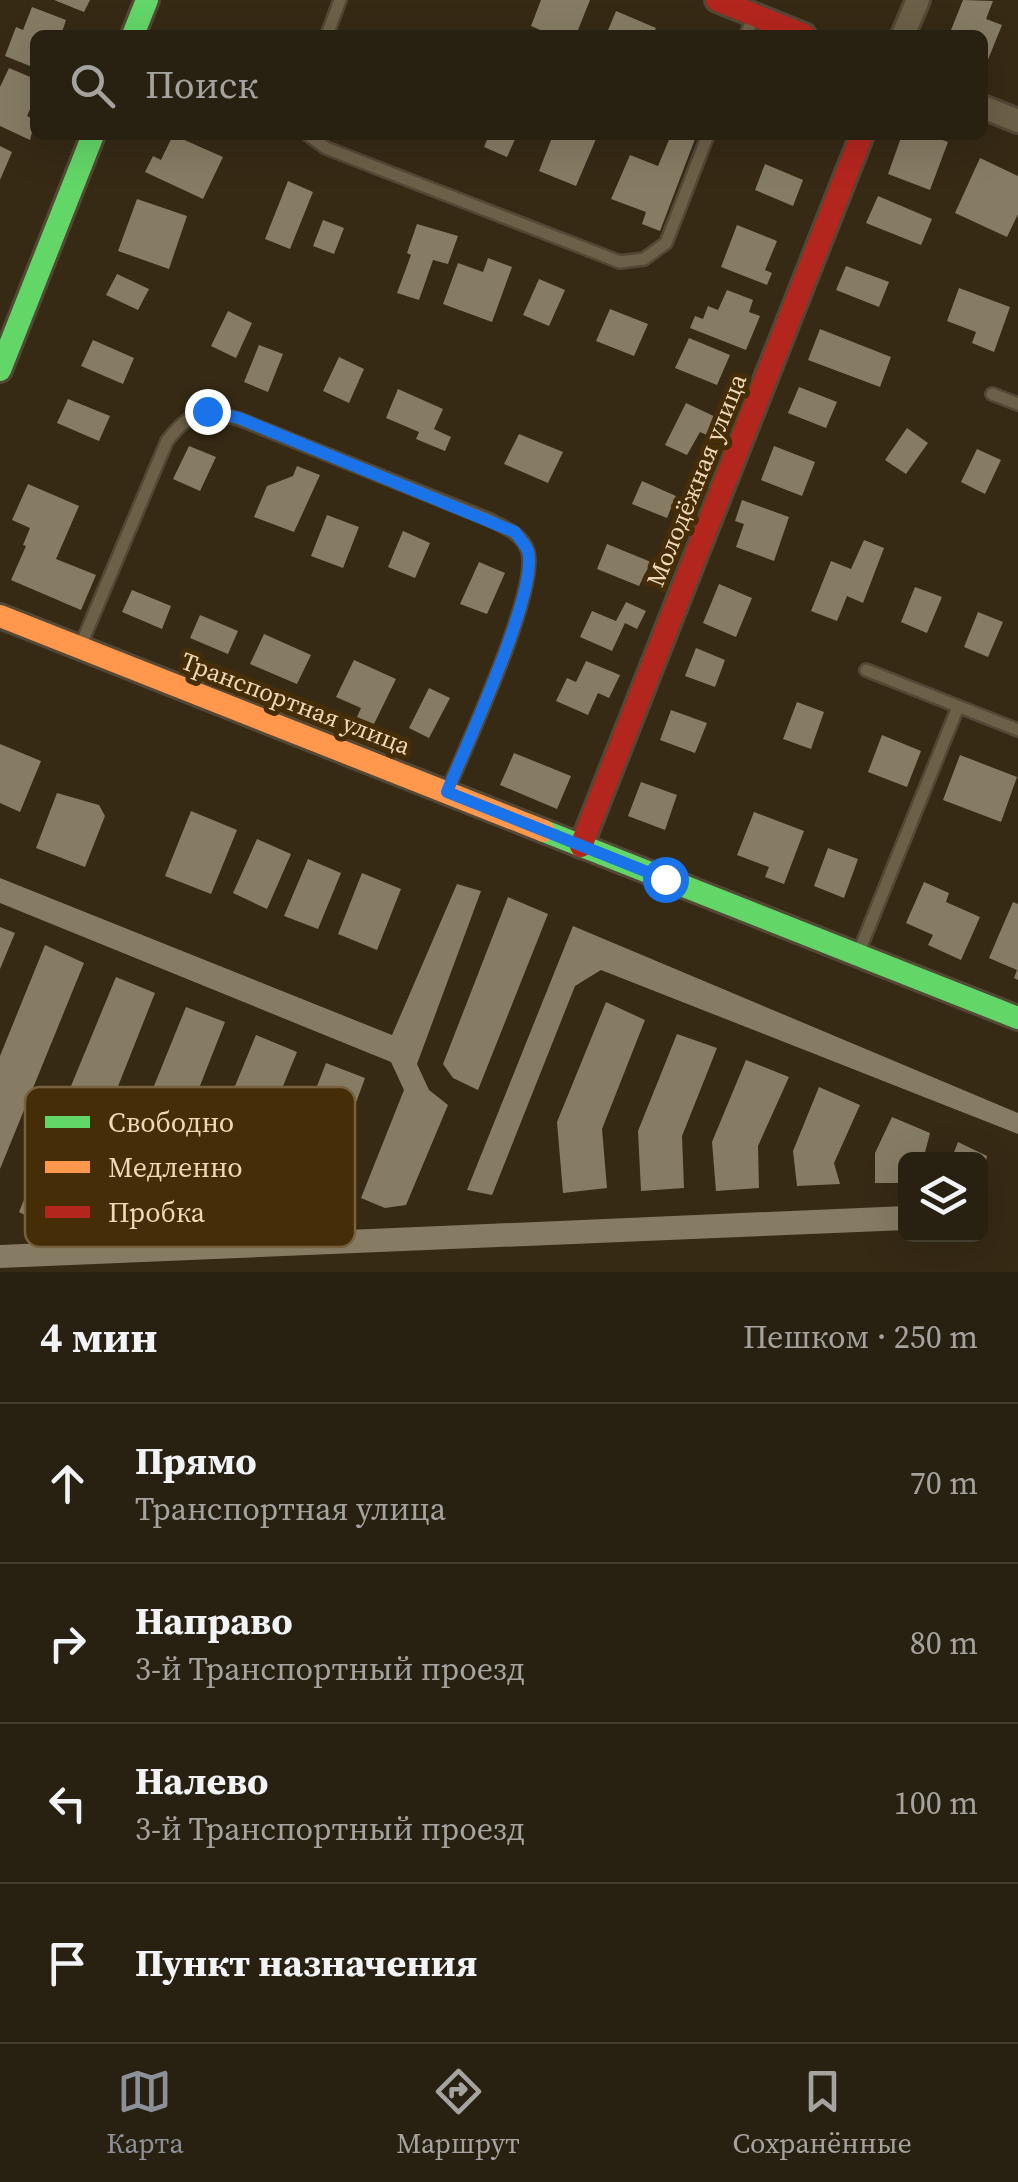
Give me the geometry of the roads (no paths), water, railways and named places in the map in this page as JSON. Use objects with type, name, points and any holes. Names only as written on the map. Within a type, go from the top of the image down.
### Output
[{"type":"street","points":[[135,30],[147,0]]},
{"type":"street","points":[[717,0],[750,25],[777,30]]},
{"type":"street","points":[[905,30],[918,0]]},
{"type":"street","points":[[988,109],[1018,121]]},
{"type":"street","points":[[0,370],[92,140]]},
{"type":"street","name":"Молодёжная улица","points":[[580,846],[860,140]]},
{"type":"street","name":"Транспортная улица","points":[[0,616],[1018,1018]]},
{"type":"lane","points":[[329,30],[340,0]]},
{"type":"lane","points":[[315,140],[326,148],[620,262],[644,258],[666,243],[706,140]]},
{"type":"lane","points":[[992,394],[1018,404]]},
{"type":"lane","points":[[80,647],[168,440],[184,420],[207,411],[239,418],[488,519],[515,532],[528,549],[529,571],[520,611],[447,792]]},
{"type":"lane","points":[[866,670],[1018,730]]},
{"type":"lane","points":[[858,954],[958,706]]}]
